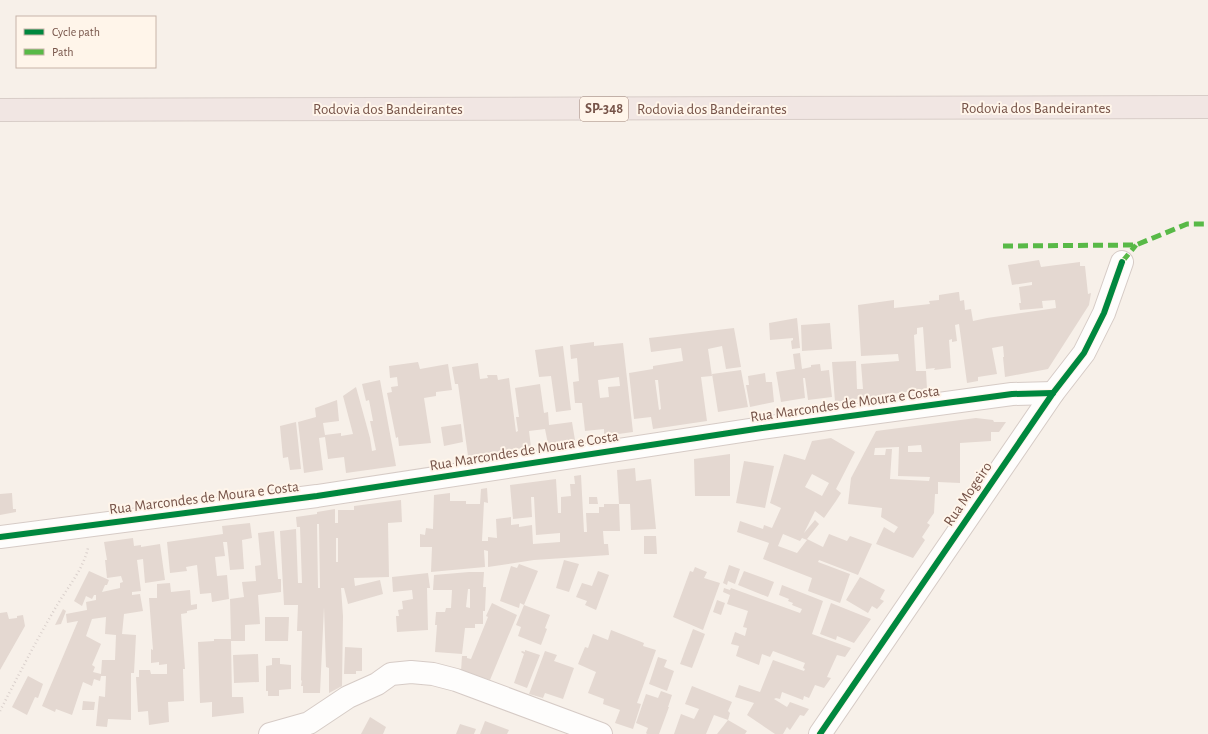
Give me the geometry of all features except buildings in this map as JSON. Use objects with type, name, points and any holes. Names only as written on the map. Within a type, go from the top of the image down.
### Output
[{"type":"highway","name":"Rodovia dos Bandeirantes","points":[[0,110],[1208,107]]},
{"type":"street","name":"Rua Mogeiro","points":[[820,734],[1053,393],[1084,353],[1104,313],[1122,262]]},
{"type":"street","name":"Rua Marcondes de Moura e Costa","points":[[0,537],[317,496],[762,428],[1012,394],[1053,393]]},
{"type":"street","points":[[270,734],[309,723],[351,696],[377,684],[391,674],[410,672],[433,674],[456,680],[601,734]]},
{"type":"path","points":[[0,711],[34,644],[64,592],[80,569],[87,553],[94,525]]},
{"type":"marked path","points":[[1003,246],[1136,245],[1187,224],[1208,224]]},
{"type":"marked path","points":[[1122,262],[1136,245]]},
{"type":"cycle path","points":[[820,734],[1053,393],[1084,353],[1104,313],[1122,262]]},
{"type":"cycle path","points":[[0,537],[317,496],[762,428],[1012,394],[1053,393]]}]
